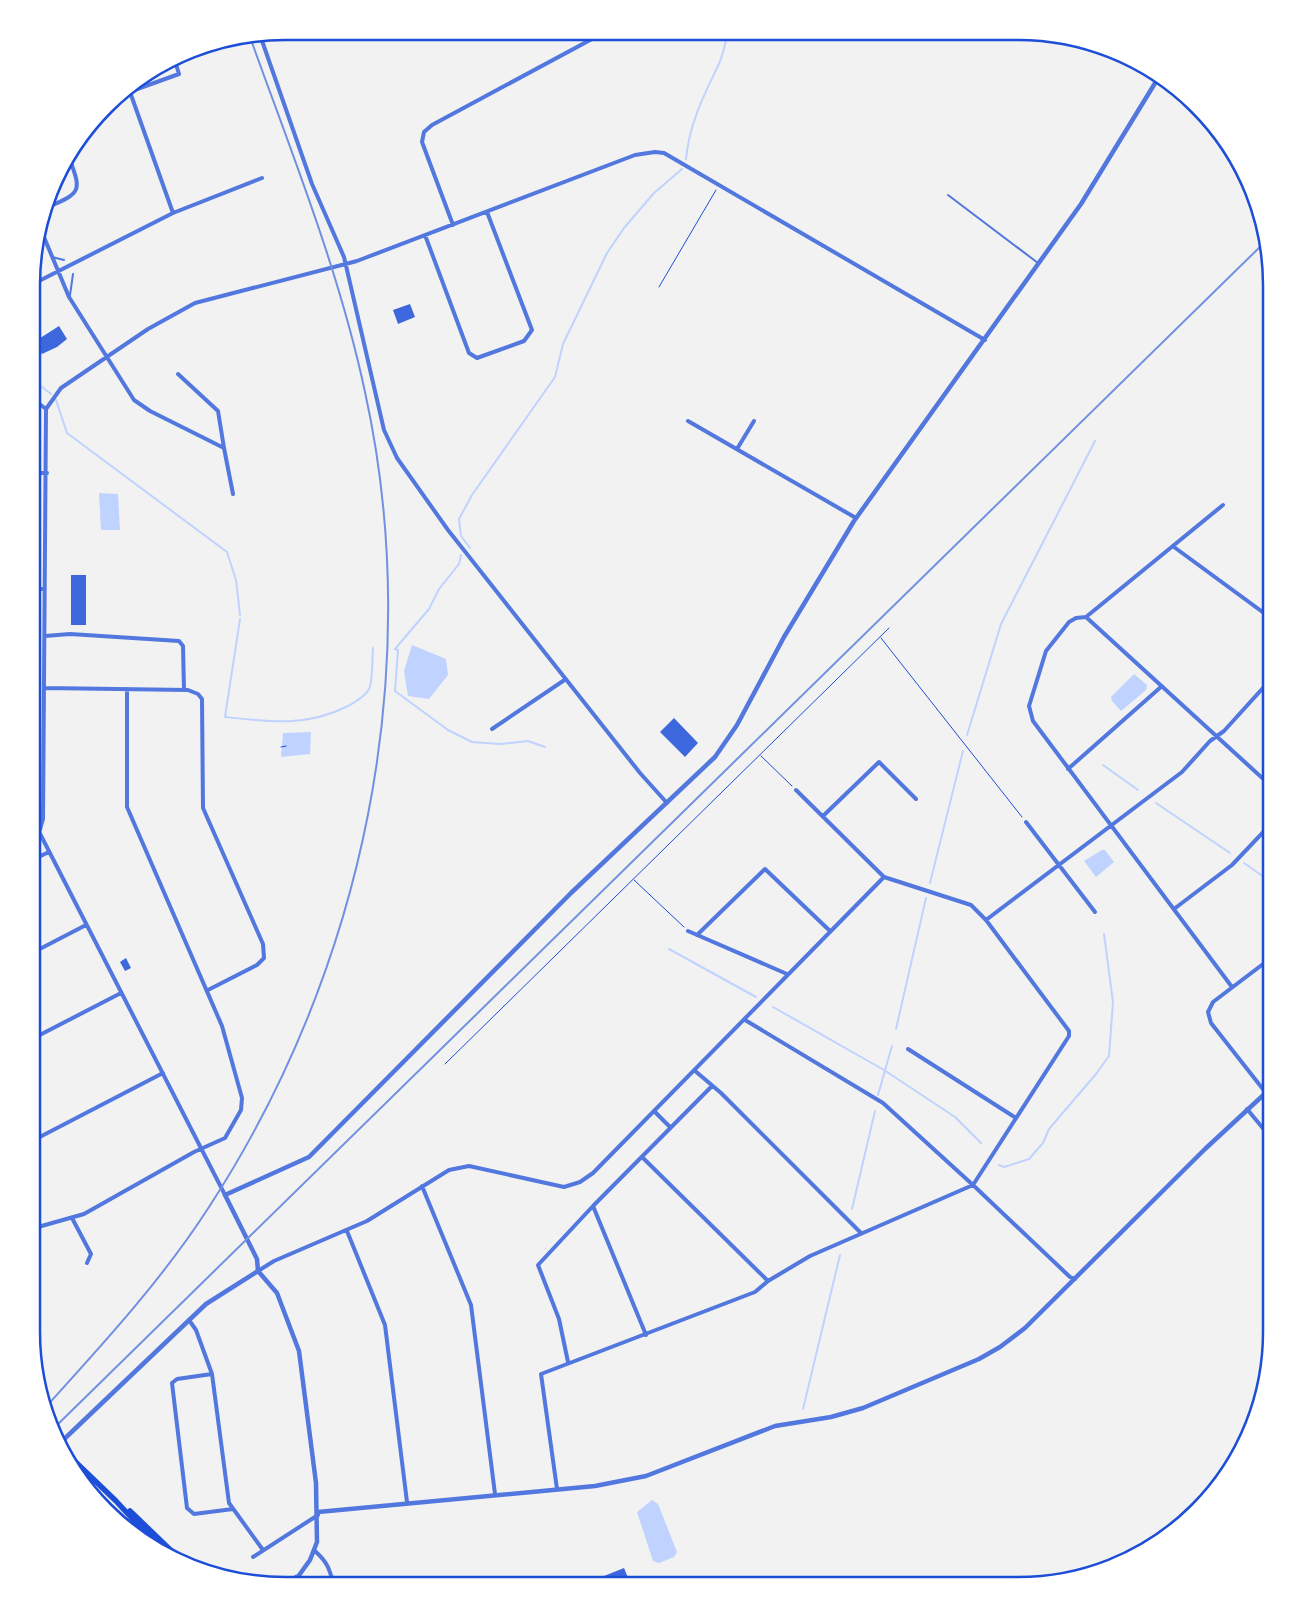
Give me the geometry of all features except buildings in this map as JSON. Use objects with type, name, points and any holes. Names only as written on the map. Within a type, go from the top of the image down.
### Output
[{"type":"main road","points":[[81,1468],[165,1546]]},
{"type":"main road","points":[[116,1501],[147,1534]]},
{"type":"street","points":[[453,225],[422,142],[424,132],[432,125],[590,40]]},
{"type":"street","points":[[262,41],[312,184],[346,265],[384,430],[392,450],[448,530],[640,773],[667,803]]},
{"type":"street","points":[[139,89],[179,74],[176,65]]},
{"type":"street","points":[[225,1195],[309,1157],[571,893],[714,756],[737,725],[784,636],[856,518],[1040,264],[1100,176],[1156,82]]},
{"type":"street","points":[[131,95],[172,213]]},
{"type":"street","points":[[40,830],[44,819],[46,409],[57,392],[105,357],[148,329],[195,303],[346,265],[646,152],[664,153],[985,340]]},
{"type":"street","points":[[53,205],[69,199],[76,192],[78,183],[72,164]]},
{"type":"street","points":[[40,280],[172,213],[262,178]]},
{"type":"street","points":[[425,236],[470,353],[477,358],[524,341],[532,330],[487,212]]},
{"type":"street","points":[[45,239],[69,297],[105,357],[134,400],[150,411],[224,448]]},
{"type":"street","points":[[178,374],[218,411],[233,494]]},
{"type":"street","points":[[40,404],[46,409]]},
{"type":"street","points":[[688,421],[856,518]]},
{"type":"street","points":[[737,450],[754,421]]},
{"type":"street","points":[[40,473],[47,473]]},
{"type":"street","points":[[1223,505],[1174,547],[1086,617],[1076,618],[1069,622],[1046,651],[1029,706],[1033,721],[1232,987]]},
{"type":"street","points":[[1174,547],[1263,612]]},
{"type":"street","points":[[40,589],[45,589]]},
{"type":"street","points":[[1086,617],[1263,778]]},
{"type":"street","points":[[45,636],[70,634],[179,641],[184,646],[184,690]]},
{"type":"street","points":[[492,729],[566,679]]},
{"type":"street","points":[[1068,769],[1162,686]]},
{"type":"street","points":[[45,688],[184,690],[198,694],[202,699],[203,808],[263,944],[264,951],[264,958],[257,964],[208,990]]},
{"type":"street","points":[[986,920],[1182,772],[1224,731],[1263,688]]},
{"type":"street","points":[[40,1227],[72,1218],[228,1135],[242,1104],[222,1026],[127,807],[127,689]]},
{"type":"street","points":[[823,816],[879,762],[916,799]]},
{"type":"street","points":[[557,1490],[541,1374],[568,1362],[646,1335],[755,1292],[768,1281],[810,1256],[973,1185],[1069,1036],[1069,1031],[986,920],[971,906],[884,877],[796,790]]},
{"type":"street","points":[[1026,822],[1095,912]]},
{"type":"street","points":[[1174,909],[1232,865],[1263,833]]},
{"type":"street","points":[[40,835],[202,1148],[257,1260],[258,1271],[277,1293],[299,1350],[316,1483],[318,1532],[315,1551],[299,1577]]},
{"type":"street","points":[[40,856],[48,852]]},
{"type":"street","points":[[697,935],[765,869],[830,931]]},
{"type":"street","points":[[64,1439],[214,1298],[248,1279],[274,1261],[367,1220],[449,1170],[469,1166],[564,1187],[580,1182],[593,1173],[884,877]]},
{"type":"street","points":[[40,949],[86,925]]},
{"type":"street","points":[[688,931],[787,974]]},
{"type":"street","points":[[1263,964],[1210,1006],[1208,1016],[1211,1023],[1263,1089]]},
{"type":"street","points":[[40,1035],[121,993]]},
{"type":"street","points":[[744,1020],[883,1104],[973,1185],[1070,1277],[1075,1279]]},
{"type":"street","points":[[908,1049],[1016,1118]]},
{"type":"street","points":[[694,1070],[861,1233]]},
{"type":"street","points":[[40,1137],[163,1073]]},
{"type":"street","points":[[568,1362],[559,1319],[538,1265],[593,1206],[712,1086]]},
{"type":"street","points":[[253,1557],[318,1513],[407,1502],[557,1490],[633,1480],[775,1426],[831,1418],[863,1408],[973,1362],[1000,1347],[1025,1328],[1247,1109],[1263,1096]]},
{"type":"street","points":[[1247,1109],[1263,1128]]},
{"type":"street","points":[[654,1111],[670,1127]]},
{"type":"street","points":[[642,1157],[768,1281]]},
{"type":"street","points":[[422,1186],[471,1305],[495,1494]]},
{"type":"street","points":[[593,1206],[646,1335]]},
{"type":"street","points":[[72,1218],[91,1254],[87,1263]]},
{"type":"street","points":[[347,1230],[385,1328],[407,1502]]},
{"type":"street","points":[[189,1320],[196,1330],[212,1374],[229,1503],[263,1550]]},
{"type":"street","points":[[212,1374],[177,1379],[172,1382],[187,1508],[194,1514],[233,1510]]},
{"type":"street","points":[[315,1551],[324,1558],[332,1577]]},
{"type":"street","points":[[296,1577],[302,1573]]},
{"type":"lane","points":[[948,195],[1040,264]]},
{"type":"lane","points":[[51,256],[64,260]]},
{"type":"lane","points":[[69,297],[73,274]]},
{"type":"path","points":[[659,287],[719,186]]},
{"type":"path","points":[[446,1064],[889,628]]},
{"type":"path","points":[[880,638],[1026,822]]},
{"type":"path","points":[[280,746],[286,746]]},
{"type":"path","points":[[760,755],[796,790]]},
{"type":"path","points":[[633,879],[688,931]]},
{"type":"water","points":[[99,493],[118,494],[120,530],[101,530]]},
{"type":"water","points":[[412,645],[446,659],[448,675],[429,699],[408,696],[404,671]]},
{"type":"water","points":[[1134,674],[1147,685],[1146,690],[1121,711],[1112,701],[1111,697]]},
{"type":"water","points":[[311,732],[310,754],[281,757],[283,733]]},
{"type":"water","points":[[1105,850],[1114,862],[1096,877],[1084,861]]},
{"type":"water","points":[[652,1500],[658,1504],[677,1552],[674,1557],[659,1563],[653,1561],[637,1512]]},
{"type":"waterway","points":[[686,159],[693,123],[720,62],[726,40]]},
{"type":"waterway","points":[[470,548],[461,536],[459,519],[472,495],[555,377],[563,344],[607,253],[624,228],[654,193],[682,169]]},
{"type":"waterway","points":[[40,385],[51,394]]},
{"type":"waterway","points":[[56,400],[67,433],[227,552],[236,580],[240,615]]},
{"type":"waterway","points":[[967,735],[1001,624],[1095,441]]},
{"type":"waterway","points":[[461,555],[459,564],[439,589],[429,609],[395,649],[398,650],[395,691],[448,730],[472,742],[500,744],[528,741],[545,747]]},
{"type":"waterway","points":[[240,619],[225,717],[288,721],[303,720],[333,713],[357,701],[369,689],[372,675],[373,648]]},
{"type":"waterway","points":[[930,883],[963,751]]},
{"type":"waterway","points":[[1103,765],[1138,790]]},
{"type":"waterway","points":[[1156,803],[1230,853]]},
{"type":"waterway","points":[[1244,863],[1263,876]]},
{"type":"waterway","points":[[896,1029],[926,898]]},
{"type":"waterway","points":[[999,1165],[1004,1167],[1029,1159],[1043,1143],[1049,1129],[1109,1056],[1113,1002],[1104,934]]},
{"type":"waterway","points":[[669,949],[756,997]]},
{"type":"waterway","points":[[773,1007],[884,1070],[955,1117],[981,1143]]},
{"type":"waterway","points":[[878,1095],[892,1046]]},
{"type":"waterway","points":[[852,1209],[875,1111]]},
{"type":"waterway","points":[[803,1409],[840,1255]]},
{"type":"railway","points":[[50,1402],[131,1311],[172,1260],[209,1207],[263,1115],[307,1018],[343,918],[368,815],[383,709],[388,603],[382,497],[365,392],[342,302],[314,213],[252,42]]},
{"type":"railway","points":[[58,1424],[1260,247]]}]
